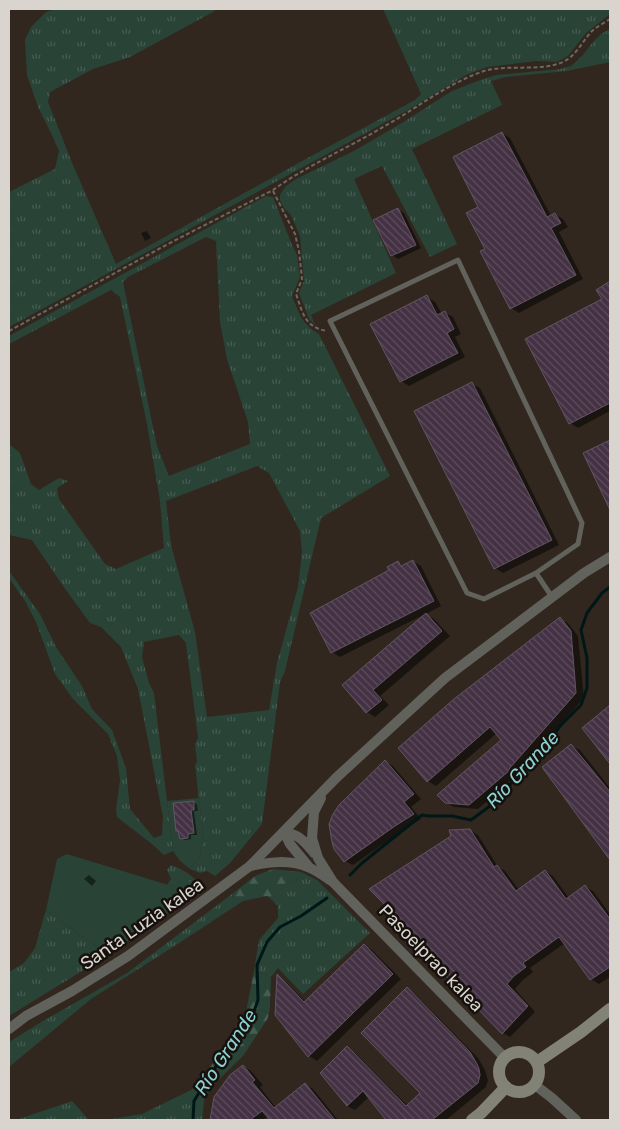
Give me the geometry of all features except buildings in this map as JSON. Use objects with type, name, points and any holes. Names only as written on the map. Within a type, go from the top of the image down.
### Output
[{"type":"main road","points":[[537,1062],[581,1032],[610,1009]]},
{"type":"main road","points":[[513,1052],[531,1055],[537,1062],[540,1070],[539,1078],[530,1089],[524,1092],[511,1091],[502,1082],[499,1069],[501,1063],[513,1052]]},
{"type":"main road","points":[[472,1120],[506,1087]]},
{"type":"street","name":"Santa Luzia kalea","points":[[9,1029],[26,1016],[72,991],[128,956],[250,866],[337,777],[445,678],[584,573],[610,556]]},
{"type":"street","points":[[318,858],[312,838],[314,812],[324,790]]},
{"type":"street","points":[[284,832],[302,839],[318,858],[333,882]]},
{"type":"street","points":[[284,832],[290,844],[310,868]]},
{"type":"street","points":[[250,866],[271,862],[293,862],[310,868],[333,882]]},
{"type":"street","name":"Pasoelprao kalea","points":[[333,882],[505,1058]]},
{"type":"street","points":[[535,1085],[576,1120]]},
{"type":"lane","points":[[458,260],[582,523],[578,544],[536,573],[484,600],[467,593],[330,321],[458,260]]},
{"type":"lane","points":[[536,573],[552,597]]},
{"type":"path","points":[[9,331],[168,244],[273,190],[288,179],[386,126],[452,85],[485,70],[542,67],[563,62],[576,52],[592,31],[610,19]]},
{"type":"path","points":[[273,190],[295,234],[302,279],[296,294],[306,320],[317,329],[336,333]]},
{"type":"green space","points":[[55,9],[216,9],[130,57],[93,69],[50,92],[48,102],[116,264],[415,100],[421,94],[383,9],[610,9],[610,14],[586,33],[568,56],[557,62],[536,61],[487,67],[466,75],[408,110],[9,327],[9,192],[55,169],[59,151],[38,107],[27,75],[25,40],[31,27],[46,12]]},
{"type":"green space","points":[[610,29],[610,62],[567,71],[506,77],[491,81],[502,105],[412,149],[457,244],[430,257],[382,166],[354,179],[396,273],[311,315],[315,325],[309,319],[299,293],[304,281],[300,236],[291,215],[284,208],[280,200],[280,195],[285,187],[296,179],[354,151],[452,91],[496,75],[560,69],[571,66],[601,34]]},
{"type":"green space","points":[[266,196],[273,197],[297,255],[300,277],[292,296],[297,308],[305,322],[319,334],[390,476],[321,518],[285,671],[280,682],[262,824],[230,863],[215,876],[207,871],[200,873],[190,869],[200,856],[203,834],[195,765],[197,762],[195,744],[198,738],[186,643],[179,635],[144,642],[142,657],[149,683],[154,693],[173,851],[164,855],[117,817],[116,809],[120,780],[117,756],[108,734],[73,699],[55,674],[36,622],[25,601],[9,578],[9,571],[40,614],[56,647],[82,686],[92,709],[112,730],[126,768],[130,809],[154,838],[162,835],[163,817],[138,689],[121,647],[101,627],[90,623],[32,540],[9,535],[9,444],[20,453],[31,484],[39,490],[59,478],[68,481],[57,488],[59,499],[105,564],[116,569],[164,548],[160,501],[147,424],[120,297],[111,290],[9,344],[9,336]],"holes":[[[206,237],[216,241],[220,322],[227,359],[248,422],[250,444],[169,476],[157,446],[123,282],[128,277]],[[257,466],[269,473],[300,531],[302,552],[298,587],[277,663],[269,710],[207,717],[195,632],[171,545],[166,501]]]},
{"type":"green space","points":[[199,798],[203,834],[200,856],[190,869],[180,861],[173,851],[167,801]]},
{"type":"green space","points":[[67,854],[175,887],[185,877],[197,891],[108,955],[46,910],[57,859]]},
{"type":"green space","points":[[171,865],[188,874],[202,887],[197,891],[185,877],[175,887],[167,885],[171,879],[167,870]]},
{"type":"green space","points":[[273,869],[301,872],[296,881],[284,885],[272,900],[267,896],[243,901],[234,907],[232,894],[255,876]]},
{"type":"green space","points":[[301,872],[317,880],[370,933],[303,994],[278,968],[271,977],[254,971],[259,940],[278,918],[278,906],[272,900],[284,885],[296,881]]},
{"type":"green space","points":[[232,894],[234,907],[91,999],[9,1067],[9,1042],[127,973]]},
{"type":"green space","points":[[46,910],[108,955],[9,1016],[9,972],[24,963],[35,948]]},
{"type":"green space","points":[[254,971],[271,977],[268,1018],[243,1056],[212,1086],[203,1077],[246,1011]]},
{"type":"green space","points":[[203,1077],[212,1086],[204,1101],[202,1120],[105,1120],[142,1114],[191,1090]]},
{"type":"green space","points":[[72,1101],[89,1120],[16,1120]]},
{"type":"waterway","name":"Río Grande","points":[[350,875],[362,863],[422,815],[452,816],[471,820],[490,806],[541,751],[561,725],[581,705],[587,688],[587,658],[581,630],[587,613],[602,593],[610,587]]},
{"type":"waterway","name":"Río Grande","points":[[193,1120],[194,1101],[253,1014],[258,1000],[257,965],[267,942],[280,927],[301,916],[327,898]]}]
